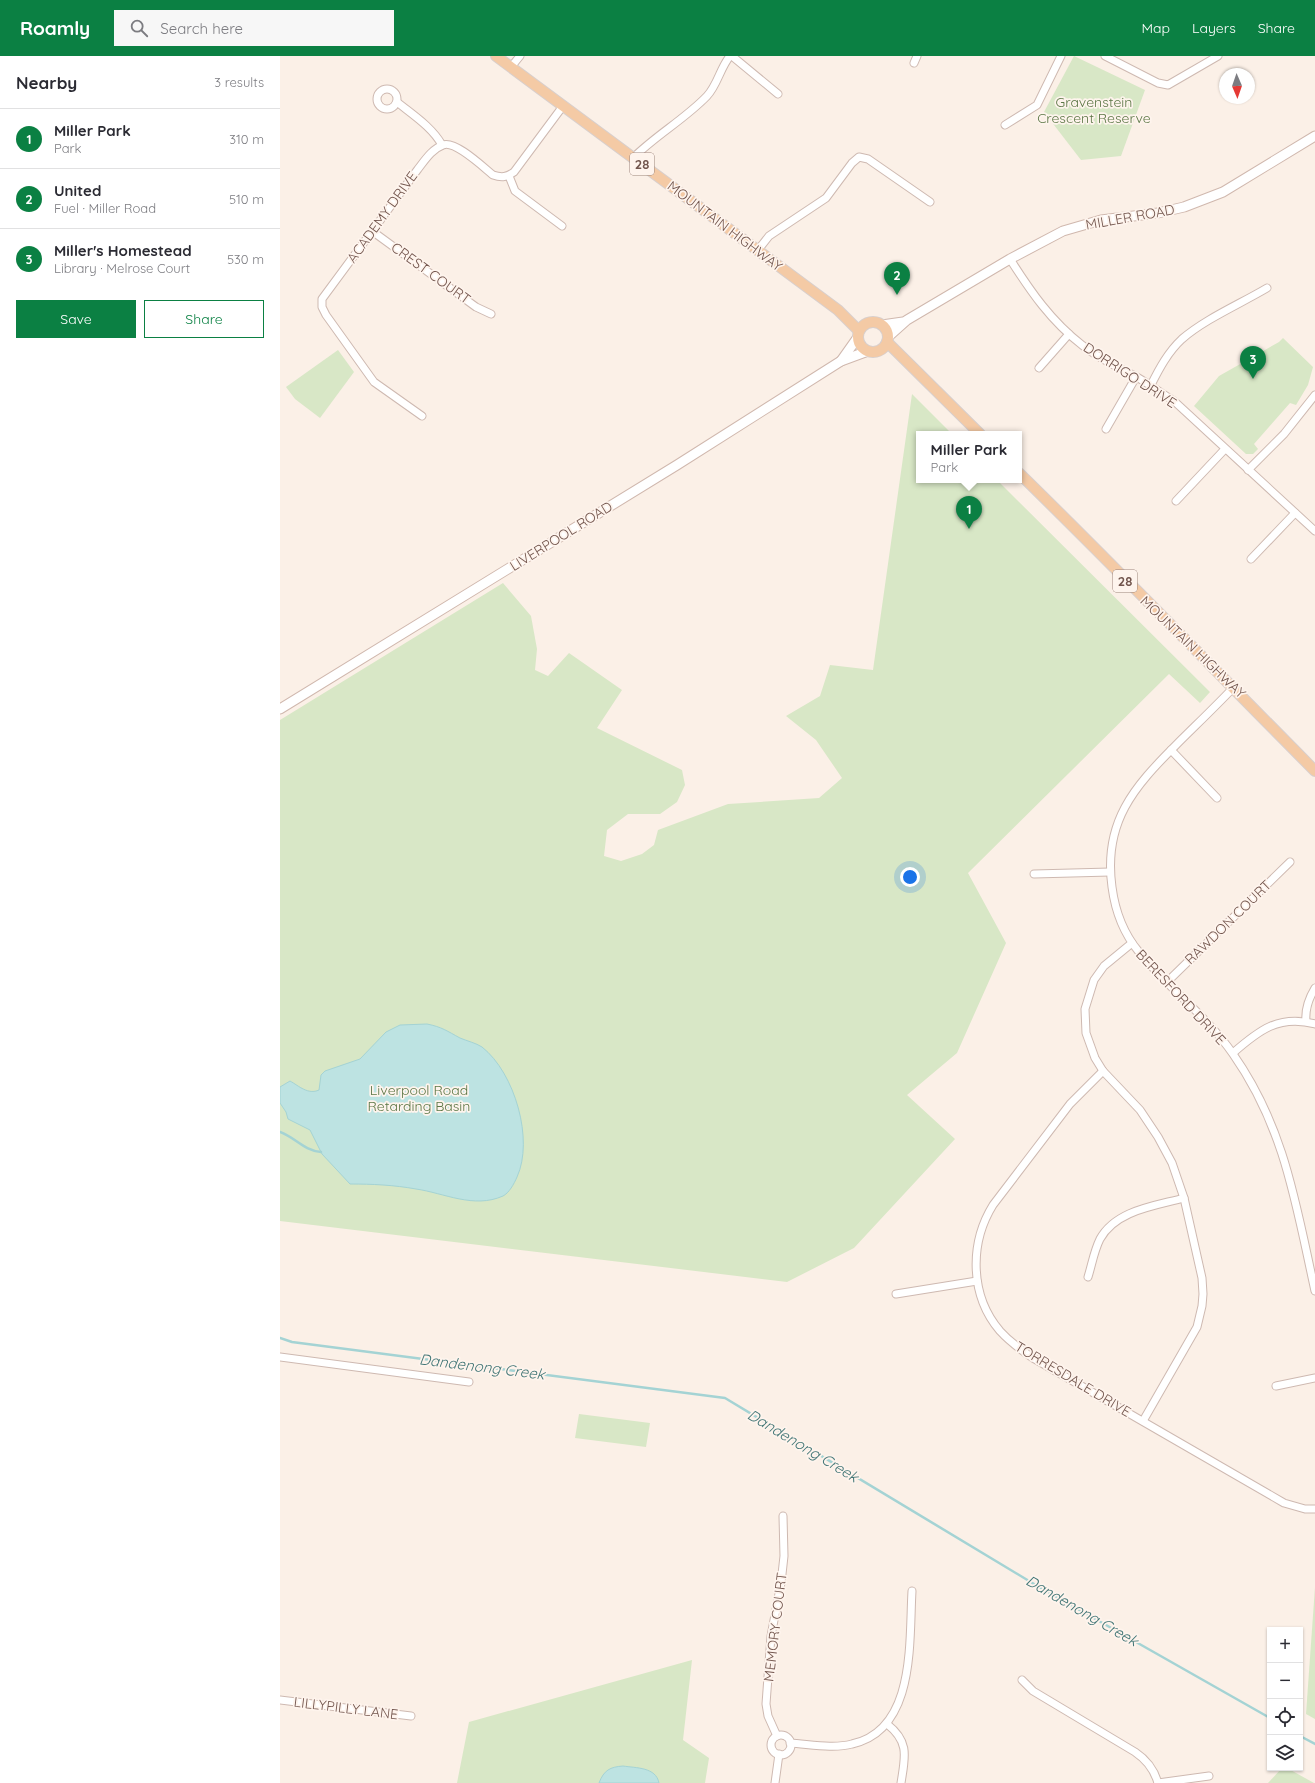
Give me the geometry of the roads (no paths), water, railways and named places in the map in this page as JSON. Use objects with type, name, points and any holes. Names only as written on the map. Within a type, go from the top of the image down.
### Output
[{"type":"main road","name":"MOUNTAIN HIGHWAY","points":[[496,56],[838,310],[861,331]]},
{"type":"main road","name":"MILLER ROAD","points":[[882,325],[903,322],[1010,258],[1063,231],[1101,220],[1158,213],[1184,207],[1206,199],[1239,183],[1315,136]]},
{"type":"main road","points":[[861,331],[877,322],[886,328],[888,340],[903,358],[977,431]]},
{"type":"main road","name":"MILLER ROAD","points":[[888,340],[903,322]]},
{"type":"main road","name":"28","points":[[861,331],[859,343],[872,352]]},
{"type":"main road","name":"LIVERPOOL ROAD","points":[[841,361],[861,331]]},
{"type":"main road","points":[[872,352],[884,347],[888,340]]},
{"type":"main road","points":[[872,352],[903,358]]},
{"type":"main road","name":"LIVERPOOL ROAD","points":[[280,709],[677,465],[841,361],[872,352]]},
{"type":"main road","name":"MOUNTAIN HIGHWAY","points":[[1022,476],[1164,620],[1313,766]]},
{"type":"street","points":[[511,67],[520,56]]},
{"type":"street","points":[[633,158],[646,145],[694,108],[708,95],[714,88],[731,56],[778,94]]},
{"type":"street","points":[[1004,125],[1037,105],[1061,56]]},
{"type":"street","points":[[1105,56],[1158,83],[1168,85],[1218,56]]},
{"type":"street","points":[[397,102],[430,129],[437,136],[442,145],[449,144],[455,146],[493,175],[500,178],[509,176],[514,172],[563,106]]},
{"type":"street","name":"ACADEMY DRIVE","points":[[422,416],[374,382],[322,307],[322,299],[418,168],[431,152],[442,145]]},
{"type":"street","points":[[758,250],[769,236],[826,198],[852,163],[859,157],[868,159],[930,202]]},
{"type":"street","points":[[509,176],[515,191],[562,226]]},
{"type":"street","name":"CREST COURT","points":[[372,230],[476,307],[491,314]]},
{"type":"street","name":"DORRIGO DRIVE","points":[[1010,258],[1034,297],[1049,316],[1069,334],[1098,356],[1150,385],[1174,401],[1315,531]]},
{"type":"street","points":[[1150,385],[1164,362],[1182,339],[1201,326],[1267,288]]},
{"type":"street","points":[[1039,368],[1069,334]]},
{"type":"street","points":[[1106,429],[1136,377]]},
{"type":"street","points":[[1248,470],[1284,434],[1315,395]]},
{"type":"street","points":[[1176,502],[1225,449]]},
{"type":"street","points":[[1251,560],[1295,513]]},
{"type":"street","name":"BERESFORD DRIVE","points":[[1234,687],[1150,770],[1132,793],[1117,823],[1111,849],[1110,872],[1113,897],[1120,920],[1132,943],[1167,982],[1201,1016],[1233,1053],[1264,1106],[1278,1138],[1290,1180],[1315,1291]]},
{"type":"street","points":[[1171,750],[1217,798]]},
{"type":"street","name":"RAWDON COURT","points":[[1167,982],[1290,862]]},
{"type":"street","points":[[1034,874],[1110,872]]},
{"type":"street","points":[[1132,943],[1104,966],[1094,980],[1088,996],[1086,1009],[1086,1033],[1095,1058],[1103,1071],[1140,1110],[1158,1137],[1172,1163],[1184,1198],[1202,1278],[1202,1306],[1197,1327],[1143,1421]]},
{"type":"street","points":[[1306,1021],[1305,1014],[1311,995],[1315,988]]},
{"type":"street","points":[[1233,1053],[1259,1031],[1287,1022],[1306,1021],[1315,1024]]},
{"type":"street","name":"TORRESDALE DRIVE","points":[[1103,1071],[1070,1104],[988,1213],[979,1236],[976,1253],[977,1281],[981,1296],[992,1319],[1011,1343],[1033,1358],[1284,1504],[1305,1510],[1315,1509]]},
{"type":"street","points":[[1088,1277],[1096,1249],[1109,1227],[1120,1218],[1136,1211],[1184,1198]]},
{"type":"street","points":[[896,1294],[977,1281]]},
{"type":"street","points":[[280,1357],[469,1382]]},
{"type":"street","points":[[1276,1386],[1315,1378]]},
{"type":"street","name":"MEMORY COURT","points":[[777,1736],[768,1716],[766,1704],[770,1642],[781,1583],[784,1556],[783,1516]]},
{"type":"street","points":[[790,1743],[789,1750],[779,1754],[773,1751],[771,1744],[777,1736],[784,1736],[790,1743],[839,1746],[852,1744],[872,1736],[887,1724],[899,1703],[904,1690],[908,1662],[912,1591]]},
{"type":"street","points":[[1022,1680],[1033,1691],[1146,1760],[1152,1768],[1158,1783],[1209,1776]]},
{"type":"street","name":"LILLYPILLY LANE","points":[[280,1700],[411,1716]]},
{"type":"street","points":[[887,1724],[897,1732],[905,1750],[901,1783]]},
{"type":"street","points":[[775,1783],[779,1754]]},
{"type":"water","points":[[427,1024],[441,1028],[482,1047],[494,1059],[504,1073],[512,1090],[522,1126],[522,1162],[513,1185],[503,1196],[492,1200],[470,1201],[408,1188],[383,1185],[350,1184],[322,1154],[310,1130],[288,1119],[286,1112],[280,1103],[280,1087],[290,1081],[307,1091],[319,1090],[321,1075],[325,1071],[360,1059],[386,1032],[400,1025]]},
{"type":"water","points":[[623,1766],[650,1771],[657,1778],[659,1783],[599,1783],[605,1772],[614,1767]]},
{"type":"waterway","points":[[280,1132],[286,1134],[309,1149],[321,1152]]},
{"type":"waterway","name":"Dandenong Creek","points":[[280,1338],[292,1342],[725,1398],[1039,1587],[1267,1716]]},
{"type":"waterway","name":"Dandenong Creek","points":[[1303,1738],[1315,1744]]},
{"type":"place","name":"United","points":[[897,295]]},
{"type":"place","name":"Miller's Homestead","points":[[1253,379]]},
{"type":"place","name":"Miller Park","points":[[969,529]]},
{"type":"park label","name":"Gravenstein Crescent Reserve","points":[[1094,110]]},
{"type":"park label","name":"Liverpool Road Retarding Basin","points":[[419,1098]]}]
